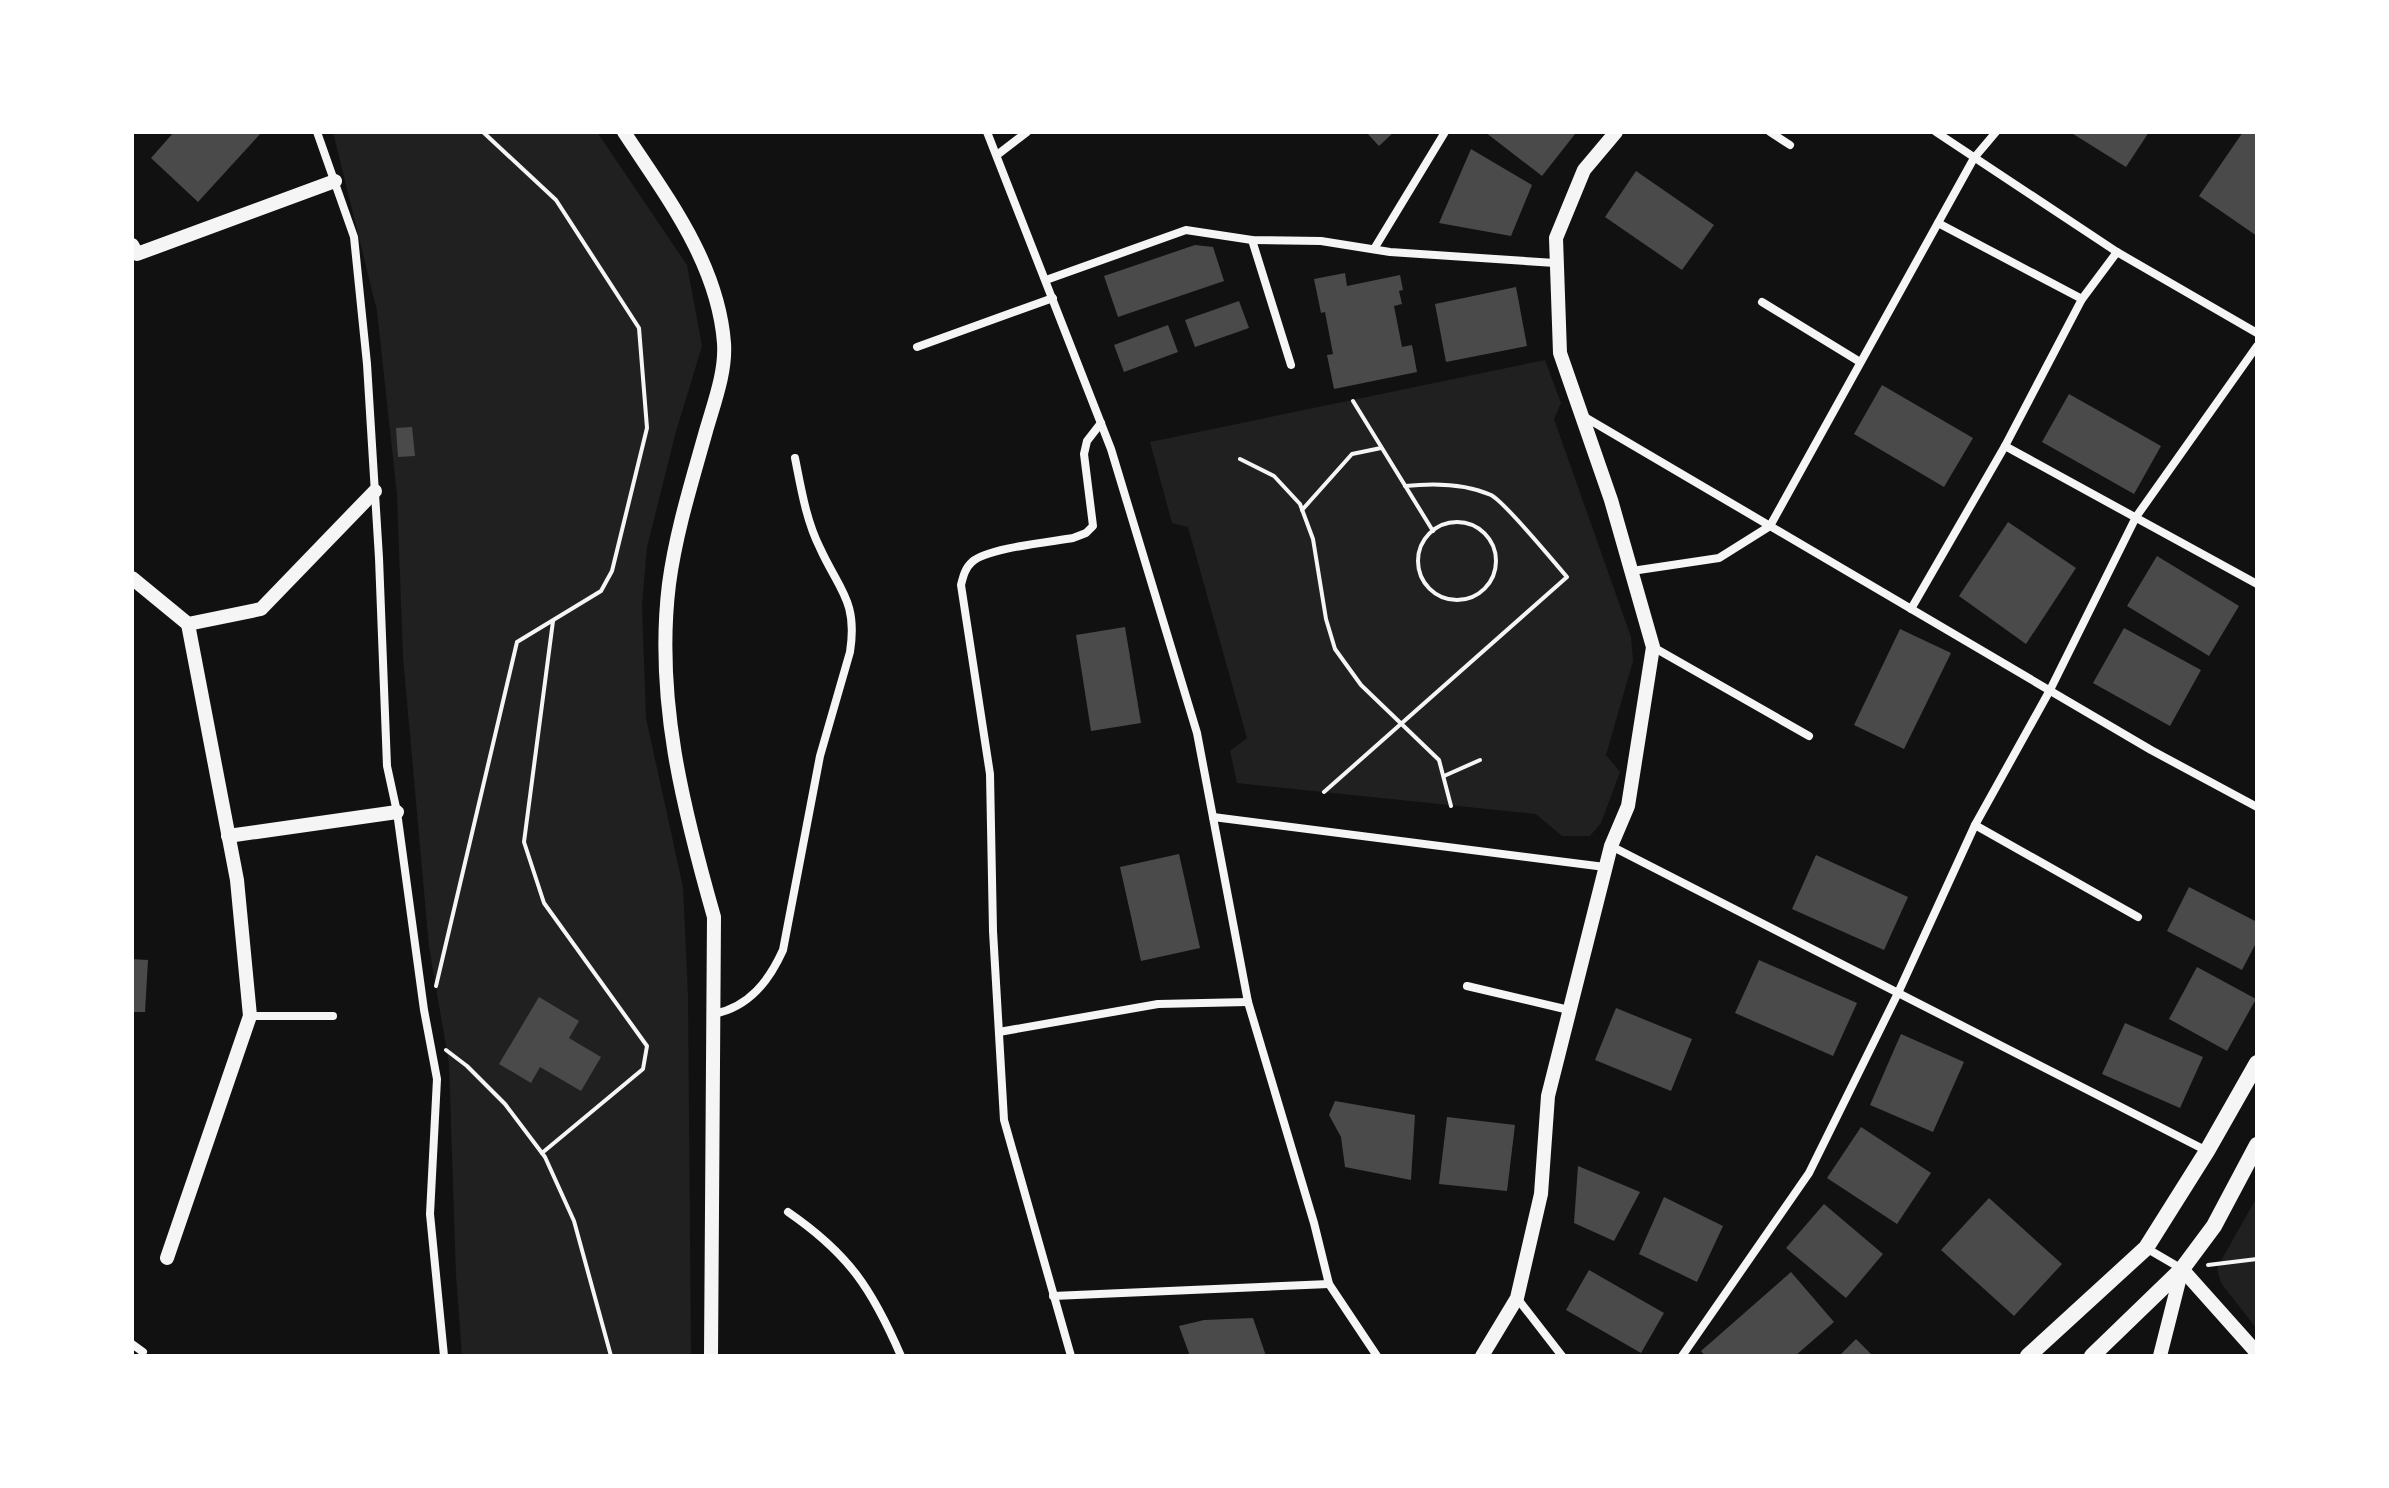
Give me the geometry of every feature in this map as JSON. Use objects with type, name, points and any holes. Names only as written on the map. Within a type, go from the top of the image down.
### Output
[{"type":"main road","points":[[2028,1356],[2146,1248],[2207,1151],[2257,1063]]},
{"type":"main road","points":[[2092,1356],[2182,1269],[2214,1226],[2257,1145]]},
{"type":"street","points":[[317,132],[354,237],[367,364],[375,491],[387,766],[397,812],[424,1010],[437,1079],[430,1214],[444,1356]]},
{"type":"street","points":[[624,132],[695,243],[717,305],[724,344],[720,380],[683,512],[669,583],[664,660],[672,747],[714,917],[711,1356]]},
{"type":"street","points":[[987,132],[1101,423],[1197,733],[1248,1002],[1314,1223],[1329,1284],[1377,1356]]},
{"type":"street","points":[[997,155],[1027,132]]},
{"type":"street","points":[[1374,249],[1445,132]]},
{"type":"street","points":[[1482,1356],[1517,1298],[1541,1194],[1548,1096],[1605,867],[1628,806],[1653,647],[1611,500],[1560,353],[1556,238],[1584,170],[1616,132]]},
{"type":"street","points":[[1770,132],[1790,145]]},
{"type":"street","points":[[1936,132],[2117,252],[2257,333]]},
{"type":"street","points":[[1632,571],[1719,558],[1770,526],[1974,158],[1996,132]]},
{"type":"street","points":[[132,245],[137,254],[335,181]]},
{"type":"street","points":[[1938,223],[2082,299]]},
{"type":"street","points":[[1046,280],[1186,230],[1252,240],[1321,241],[1374,249],[1555,263]]},
{"type":"street","points":[[1252,240],[1291,365]]},
{"type":"street","points":[[1911,609],[2005,446],[2082,299],[2117,252]]},
{"type":"street","points":[[917,347],[1053,298]]},
{"type":"street","points":[[1762,302],[1860,362]]},
{"type":"street","points":[[1682,1356],[1809,1173],[1898,993],[1975,825],[2050,690],[2136,517],[2257,346]]},
{"type":"street","points":[[1582,415],[2151,750],[2257,807]]},
{"type":"street","points":[[1071,1356],[1004,1120],[993,931],[990,774],[961,585],[971,563],[985,554],[1073,538],[1086,533],[1093,526],[1084,454],[1087,441],[1101,423]]},
{"type":"street","points":[[2005,446],[2257,584]]},
{"type":"street","points":[[714,1014],[732,1009],[749,998],[769,976],[783,950],[820,756],[852,644],[849,602],[820,548],[804,503],[795,458]]},
{"type":"street","points":[[188,624],[261,609],[375,491]]},
{"type":"street","points":[[132,578],[188,624],[237,880],[250,1016],[167,1258]]},
{"type":"street","points":[[1653,647],[1809,736]]},
{"type":"street","points":[[228,836],[397,812]]},
{"type":"street","points":[[1213,817],[1605,867]]},
{"type":"street","points":[[1975,825],[2138,917]]},
{"type":"street","points":[[1611,846],[2207,1151]]},
{"type":"street","points":[[1467,986],[1569,1010]]},
{"type":"street","points":[[999,1032],[1158,1004],[1248,1002]]},
{"type":"street","points":[[250,1016],[333,1016]]},
{"type":"street","points":[[788,1212],[815,1230],[846,1258],[872,1296],[901,1356]]},
{"type":"street","points":[[2146,1248],[2182,1269],[2257,1353]]},
{"type":"street","points":[[2160,1356],[2182,1269]]},
{"type":"street","points":[[1053,1296],[1329,1284]]},
{"type":"street","points":[[1517,1298],[1562,1356]]},
{"type":"street","points":[[132,1344],[143,1352]]},
{"type":"path","points":[[438,1000],[436,986],[517,642],[601,591],[612,571],[647,428],[639,328],[556,200],[483,132]]},
{"type":"path","points":[[1353,401],[1433,531]]},
{"type":"path","points":[[1302,510],[1352,454],[1381,448]]},
{"type":"path","points":[[1240,459],[1274,476],[1302,510],[1313,539],[1326,619],[1335,649],[1361,685],[1439,760],[1451,806]]},
{"type":"path","points":[[1324,792],[1567,577],[1493,496],[1442,485],[1405,486]]},
{"type":"path","points":[[1468,523],[1488,536],[1494,547],[1495,571],[1482,592],[1456,600],[1443,598],[1431,591],[1418,567],[1423,541],[1433,531],[1443,524],[1468,523]]},
{"type":"path","points":[[542,1153],[643,1069],[647,1046],[544,903],[524,842],[553,620]]},
{"type":"path","points":[[1444,776],[1480,760]]},
{"type":"path","points":[[445,1039],[447,1052],[467,1066],[505,1104],[542,1153],[574,1221],[611,1356]]},
{"type":"path","points":[[2182,1269],[2257,1259]]},
{"type":"shaded area","points":[[333,132],[597,132],[687,265],[702,346],[675,435],[647,547],[642,605],[646,718],[683,887],[688,996],[691,1356],[462,1356],[456,1275],[449,1063],[429,947],[403,657],[397,495],[377,311]]},
{"type":"shaded area","points":[[1545,360],[1561,403],[1554,419],[1631,637],[1633,661],[1606,755],[1620,772],[1601,823],[1590,836],[1562,836],[1536,814],[1237,783],[1230,751],[1247,738],[1188,527],[1172,523],[1150,442]]},
{"type":"shaded area","points":[[2257,1197],[2257,1329],[2221,1283],[2217,1268]]},
{"type":"building","points":[[174,132],[262,132],[198,202],[151,158]]},
{"type":"building","points":[[1366,132],[1394,132],[1379,146]]},
{"type":"building","points":[[1485,132],[1573,132],[1575,134],[1542,176]]},
{"type":"building","points":[[2070,132],[2149,132],[2126,167]]},
{"type":"building","points":[[2243,132],[2257,132],[2257,236],[2199,196]]},
{"type":"building","points":[[1471,149],[1532,185],[1511,236],[1439,223]]},
{"type":"building","points":[[1636,171],[1714,225],[1682,270],[1605,217]]},
{"type":"building","points":[[1195,245],[1213,247],[1224,281],[1118,317],[1104,276]]},
{"type":"building","points":[[1345,273],[1347,286],[1400,275],[1402,304],[1394,306],[1402,347],[1412,345],[1417,372],[1334,389],[1327,355],[1333,354],[1325,312],[1321,313],[1314,279]]},
{"type":"building","points":[[1516,287],[1527,346],[1446,362],[1435,304]]},
{"type":"building","points":[[1239,301],[1249,328],[1195,347],[1185,320]]},
{"type":"building","points":[[1168,325],[1178,352],[1124,372],[1114,345]]},
{"type":"building","points":[[1882,385],[1973,438],[1944,487],[1854,434]]},
{"type":"building","points":[[2069,394],[2161,446],[2134,494],[2042,442]]},
{"type":"building","points":[[412,427],[415,456],[398,457],[396,428]]},
{"type":"building","points":[[2008,522],[2076,568],[2026,644],[1959,596]]},
{"type":"building","points":[[2157,556],[2239,606],[2209,656],[2127,606]]},
{"type":"building","points":[[1125,627],[1141,723],[1091,731],[1076,635]]},
{"type":"building","points":[[2124,628],[2201,670],[2170,726],[2093,683]]},
{"type":"building","points":[[1900,629],[1951,653],[1904,749],[1854,725]]},
{"type":"building","points":[[1179,854],[1200,948],[1141,961],[1120,867]]},
{"type":"building","points":[[1816,855],[1908,897],[1884,950],[1792,909]]},
{"type":"building","points":[[2189,887],[2257,922],[2257,941],[2242,970],[2167,931]]},
{"type":"building","points":[[132,959],[148,960],[145,1012],[132,1012]]},
{"type":"building","points":[[1759,960],[1857,1003],[1833,1056],[1735,1013]]},
{"type":"building","points":[[2197,967],[2256,999],[2227,1051],[2169,1019]]},
{"type":"building","points":[[539,997],[579,1021],[569,1038],[601,1057],[581,1091],[540,1067],[531,1083],[499,1064]]},
{"type":"building","points":[[1616,1008],[1692,1039],[1671,1091],[1595,1060]]},
{"type":"building","points":[[2125,1023],[2203,1057],[2180,1108],[2102,1074]]},
{"type":"building","points":[[1901,1034],[1964,1062],[1933,1132],[1870,1105]]},
{"type":"building","points":[[1335,1101],[1415,1115],[1411,1180],[1345,1167],[1341,1137],[1329,1115]]},
{"type":"building","points":[[1447,1117],[1515,1125],[1507,1191],[1439,1184]]},
{"type":"building","points":[[1861,1127],[1931,1173],[1897,1224],[1827,1178]]},
{"type":"building","points":[[1578,1166],[1640,1192],[1614,1241],[1574,1223]]},
{"type":"building","points":[[1664,1197],[1723,1226],[1697,1282],[1639,1254]]},
{"type":"building","points":[[1989,1198],[2062,1264],[2014,1316],[1941,1250]]},
{"type":"building","points":[[1824,1204],[1883,1254],[1846,1298],[1786,1248]]},
{"type":"building","points":[[1589,1270],[1664,1313],[1641,1353],[1566,1310]]},
{"type":"building","points":[[1791,1272],[1834,1322],[1795,1356],[1705,1356],[1701,1351]]},
{"type":"building","points":[[1253,1318],[1266,1356],[1190,1356],[1179,1326],[1204,1320]]},
{"type":"building","points":[[1856,1339],[1873,1356],[1839,1356]]}]
